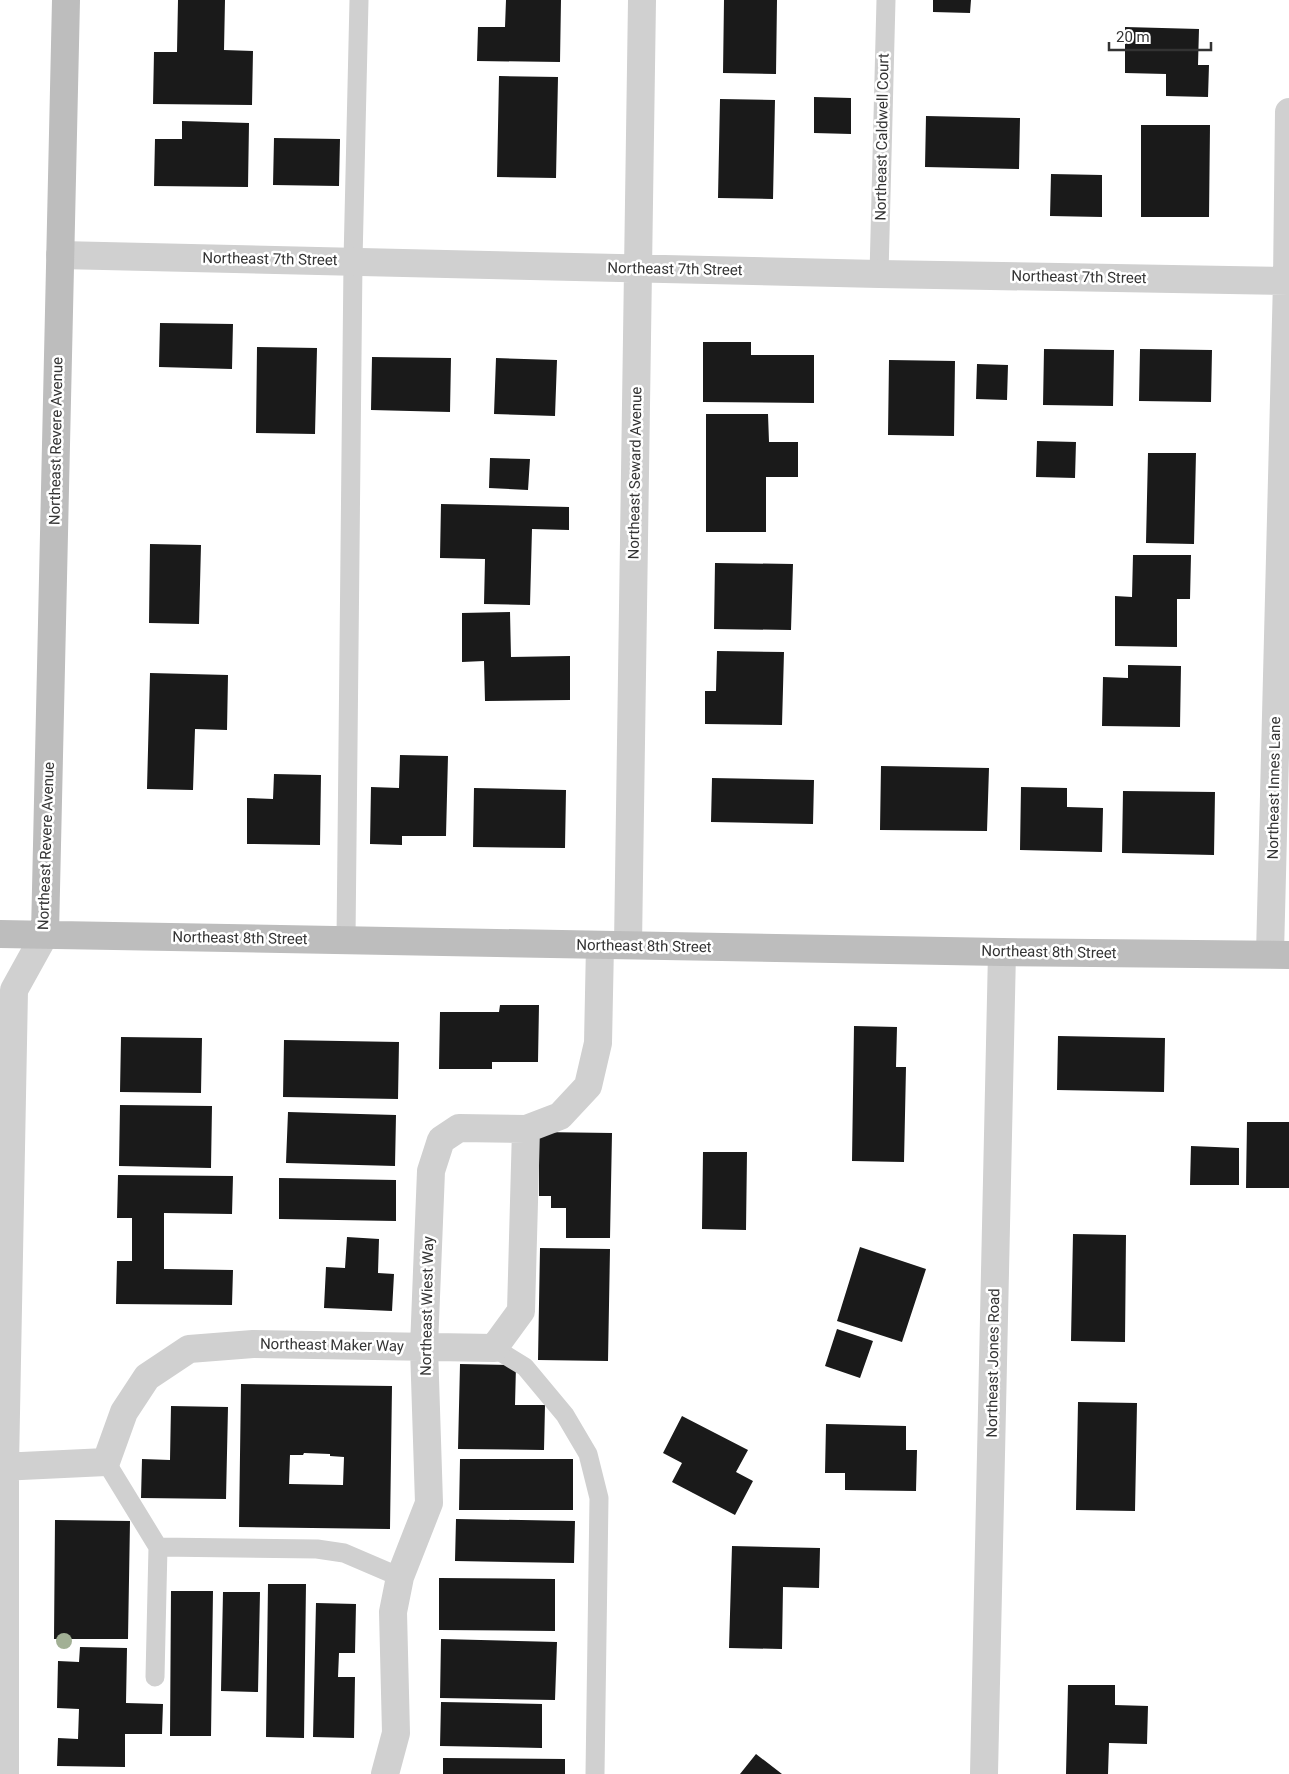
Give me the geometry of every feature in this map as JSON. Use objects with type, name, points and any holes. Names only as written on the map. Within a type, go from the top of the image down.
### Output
[{"type":"main road","name":"Northeast Revere Avenue","points":[[45,934],[66,0]]},
{"type":"main road","name":"Northeast 8th Street","points":[[0,934],[1002,952],[1279,955]]},
{"type":"street","name":"Northeast Seward Avenue","points":[[628,945],[642,0]]},
{"type":"street","name":"Northeast Innes Lane","points":[[1279,955],[1289,112]]},
{"type":"street","name":"Northeast 7th Street","points":[[60,255],[353,260],[879,274],[1288,280]]},
{"type":"street","name":"Northeast Revere Avenue","points":[[5,1774],[3,1467],[14,990],[45,934]]},
{"type":"street","name":"Northeast Wiest Way","points":[[385,1774],[396,1733],[393,1612],[400,1577],[429,1503],[424,1347],[431,1171],[442,1140],[459,1128],[526,1129],[560,1116],[588,1086],[598,1043],[600,945]]},
{"type":"street","name":"Northeast Jones Road","points":[[984,1774],[1002,952]]},
{"type":"street","points":[[494,1348],[522,1311],[526,1129]]},
{"type":"street","name":"Northeast Maker Way","points":[[106,1462],[124,1412],[147,1378],[189,1349],[253,1344],[494,1348]]},
{"type":"street","points":[[3,1467],[106,1462]]},
{"type":"lane","points":[[346,940],[353,260],[359,0]]},
{"type":"lane","name":"Northeast Caldwell Court","points":[[879,274],[886,0]]},
{"type":"lane","points":[[494,1348],[525,1367],[564,1415],[588,1454],[599,1498],[595,1774]]},
{"type":"lane","points":[[106,1462],[158,1546],[155,1677]]},
{"type":"lane","points":[[158,1546],[317,1549],[344,1553],[400,1577]]},
{"type":"building","points":[[178,0],[225,0],[224,50],[253,51],[252,105],[153,104],[154,52],[177,52]]},
{"type":"building","points":[[506,0],[561,0],[560,62],[477,61],[478,27],[505,27]]},
{"type":"building","points":[[724,0],[777,0],[776,74],[723,73]]},
{"type":"building","points":[[933,0],[971,0],[970,13],[933,12]]},
{"type":"building","points":[[1125,27],[1199,29],[1198,65],[1209,65],[1208,97],[1166,96],[1166,74],[1125,73]]},
{"type":"building","points":[[499,76],[558,77],[556,178],[497,177]]},
{"type":"building","points":[[814,97],[851,98],[851,134],[814,133]]},
{"type":"building","points":[[720,99],[775,100],[773,199],[718,198]]},
{"type":"building","points":[[926,116],[1020,118],[1019,169],[925,167]]},
{"type":"building","points":[[182,121],[249,123],[248,187],[154,186],[155,139],[182,139]]},
{"type":"building","points":[[1141,125],[1210,125],[1209,217],[1141,217]]},
{"type":"building","points":[[274,138],[340,139],[339,186],[273,185]]},
{"type":"building","points":[[1051,174],[1102,175],[1102,217],[1050,216]]},
{"type":"building","points":[[160,323],[233,324],[232,369],[159,367]]},
{"type":"building","points":[[703,342],[751,342],[751,355],[814,355],[814,403],[703,402]]},
{"type":"building","points":[[257,347],[317,348],[315,434],[256,433]]},
{"type":"building","points":[[1044,349],[1114,350],[1113,406],[1043,405]]},
{"type":"building","points":[[1140,349],[1212,350],[1211,402],[1139,401]]},
{"type":"building","points":[[372,357],[451,358],[450,412],[371,410]]},
{"type":"building","points":[[496,358],[557,360],[555,416],[494,414]]},
{"type":"building","points":[[889,360],[955,361],[954,436],[888,435]]},
{"type":"building","points":[[977,364],[1008,365],[1007,400],[976,399]]},
{"type":"building","points":[[706,414],[768,414],[769,442],[798,442],[798,477],[766,477],[766,532],[706,532]]},
{"type":"building","points":[[1037,441],[1076,442],[1075,478],[1036,477]]},
{"type":"building","points":[[1148,453],[1196,453],[1194,544],[1146,543]]},
{"type":"building","points":[[490,458],[530,459],[528,490],[489,488]]},
{"type":"building","points":[[441,504],[569,507],[569,530],[532,529],[530,605],[484,604],[485,559],[440,558]]},
{"type":"building","points":[[150,544],[201,545],[199,624],[149,623]]},
{"type":"building","points":[[1133,555],[1191,555],[1190,599],[1177,599],[1177,647],[1115,646],[1115,596],[1132,597]]},
{"type":"building","points":[[715,563],[793,564],[791,630],[714,629]]},
{"type":"building","points":[[510,612],[511,657],[570,656],[570,700],[485,701],[484,661],[462,662],[462,613]]},
{"type":"building","points":[[717,651],[784,652],[782,725],[705,724],[705,691],[716,691]]},
{"type":"building","points":[[1128,665],[1181,666],[1180,727],[1102,726],[1103,677],[1128,678]]},
{"type":"building","points":[[150,673],[228,675],[227,730],[195,729],[193,790],[147,789]]},
{"type":"building","points":[[400,755],[448,756],[446,836],[402,836],[402,845],[370,844],[371,787],[399,788]]},
{"type":"building","points":[[881,766],[989,768],[987,831],[880,830]]},
{"type":"building","points":[[274,774],[321,775],[320,845],[247,844],[247,798],[273,799]]},
{"type":"building","points":[[712,778],[814,780],[813,824],[711,822]]},
{"type":"building","points":[[1021,787],[1067,788],[1067,807],[1103,808],[1102,852],[1020,850]]},
{"type":"building","points":[[474,788],[566,790],[565,848],[473,847]]},
{"type":"building","points":[[1123,791],[1215,792],[1214,855],[1122,853]]},
{"type":"building","points":[[500,1005],[539,1005],[538,1062],[492,1062],[492,1069],[439,1069],[440,1012],[499,1012]]},
{"type":"building","points":[[854,1026],[897,1027],[896,1067],[906,1067],[904,1162],[852,1161]]},
{"type":"building","points":[[1058,1036],[1165,1038],[1164,1092],[1057,1090]]},
{"type":"building","points":[[121,1037],[202,1038],[201,1093],[120,1092]]},
{"type":"building","points":[[284,1040],[399,1042],[398,1099],[283,1097]]},
{"type":"building","points":[[120,1105],[212,1106],[211,1168],[119,1166]]},
{"type":"building","points":[[288,1112],[396,1115],[395,1166],[286,1163]]},
{"type":"building","points":[[1247,1122],[1289,1122],[1289,1188],[1246,1188]]},
{"type":"building","points":[[539,1132],[612,1133],[610,1238],[566,1238],[566,1208],[551,1208],[551,1196],[539,1196]]},
{"type":"building","points":[[1191,1146],[1239,1148],[1239,1185],[1190,1185]]},
{"type":"building","points":[[703,1152],[747,1152],[746,1230],[702,1229]]},
{"type":"building","points":[[118,1175],[233,1176],[232,1214],[164,1213],[164,1269],[233,1270],[232,1305],[116,1304],[117,1261],[132,1261],[132,1218],[117,1218]]},
{"type":"building","points":[[279,1178],[396,1180],[396,1221],[279,1219]]},
{"type":"building","points":[[1073,1234],[1126,1235],[1125,1342],[1071,1341]]},
{"type":"building","points":[[347,1237],[379,1239],[378,1273],[394,1274],[392,1311],[324,1308],[326,1267],[345,1268]]},
{"type":"building","points":[[860,1247],[926,1269],[902,1342],[837,1321]]},
{"type":"building","points":[[540,1248],[610,1249],[608,1361],[538,1360]]},
{"type":"building","points":[[837,1329],[873,1341],[860,1378],[825,1366]]},
{"type":"building","points":[[460,1364],[516,1365],[515,1405],[545,1405],[544,1450],[458,1449]]},
{"type":"building","points":[[241,1384],[392,1386],[390,1529],[239,1527]],"holes":[[[304,1453],[330,1454],[330,1456],[344,1457],[343,1485],[289,1484],[290,1455],[303,1455]]]},
{"type":"building","points":[[1078,1402],[1137,1403],[1135,1511],[1076,1510]]},
{"type":"building","points":[[171,1406],[228,1407],[226,1499],[141,1498],[142,1459],[170,1460]]},
{"type":"building","points":[[682,1416],[748,1450],[736,1472],[753,1481],[735,1515],[672,1482],[682,1463],[663,1453]]},
{"type":"building","points":[[826,1424],[906,1426],[906,1450],[917,1450],[916,1491],[845,1490],[845,1473],[825,1473]]},
{"type":"building","points":[[460,1459],[573,1459],[573,1510],[459,1510]]},
{"type":"building","points":[[456,1519],[575,1521],[574,1563],[455,1561]]},
{"type":"building","points":[[55,1520],[130,1521],[128,1639],[54,1639]]},
{"type":"building","points":[[732,1546],[820,1548],[819,1588],[783,1587],[782,1649],[729,1648]]},
{"type":"building","points":[[439,1578],[555,1579],[555,1631],[439,1630]]},
{"type":"building","points":[[268,1584],[306,1584],[304,1738],[266,1737]]},
{"type":"building","points":[[171,1591],[213,1591],[211,1736],[170,1736]]},
{"type":"building","points":[[223,1592],[260,1592],[258,1692],[221,1691]]},
{"type":"building","points":[[316,1603],[356,1604],[355,1653],[339,1653],[338,1677],[355,1677],[354,1738],[313,1737]]},
{"type":"building","points":[[441,1639],[557,1642],[555,1700],[440,1698]]},
{"type":"building","points":[[80,1647],[127,1648],[126,1703],[163,1704],[162,1734],[125,1734],[125,1767],[57,1766],[58,1738],[78,1739],[79,1709],[57,1708],[58,1661],[79,1662]]},
{"type":"building","points":[[1068,1685],[1115,1685],[1115,1705],[1148,1706],[1147,1744],[1109,1743],[1108,1774],[1066,1774]]},
{"type":"building","points":[[441,1702],[542,1704],[542,1748],[440,1746]]},
{"type":"building","points":[[756,1754],[782,1774],[740,1774]]},
{"type":"building","points":[[443,1758],[565,1759],[565,1774],[443,1774]]}]
